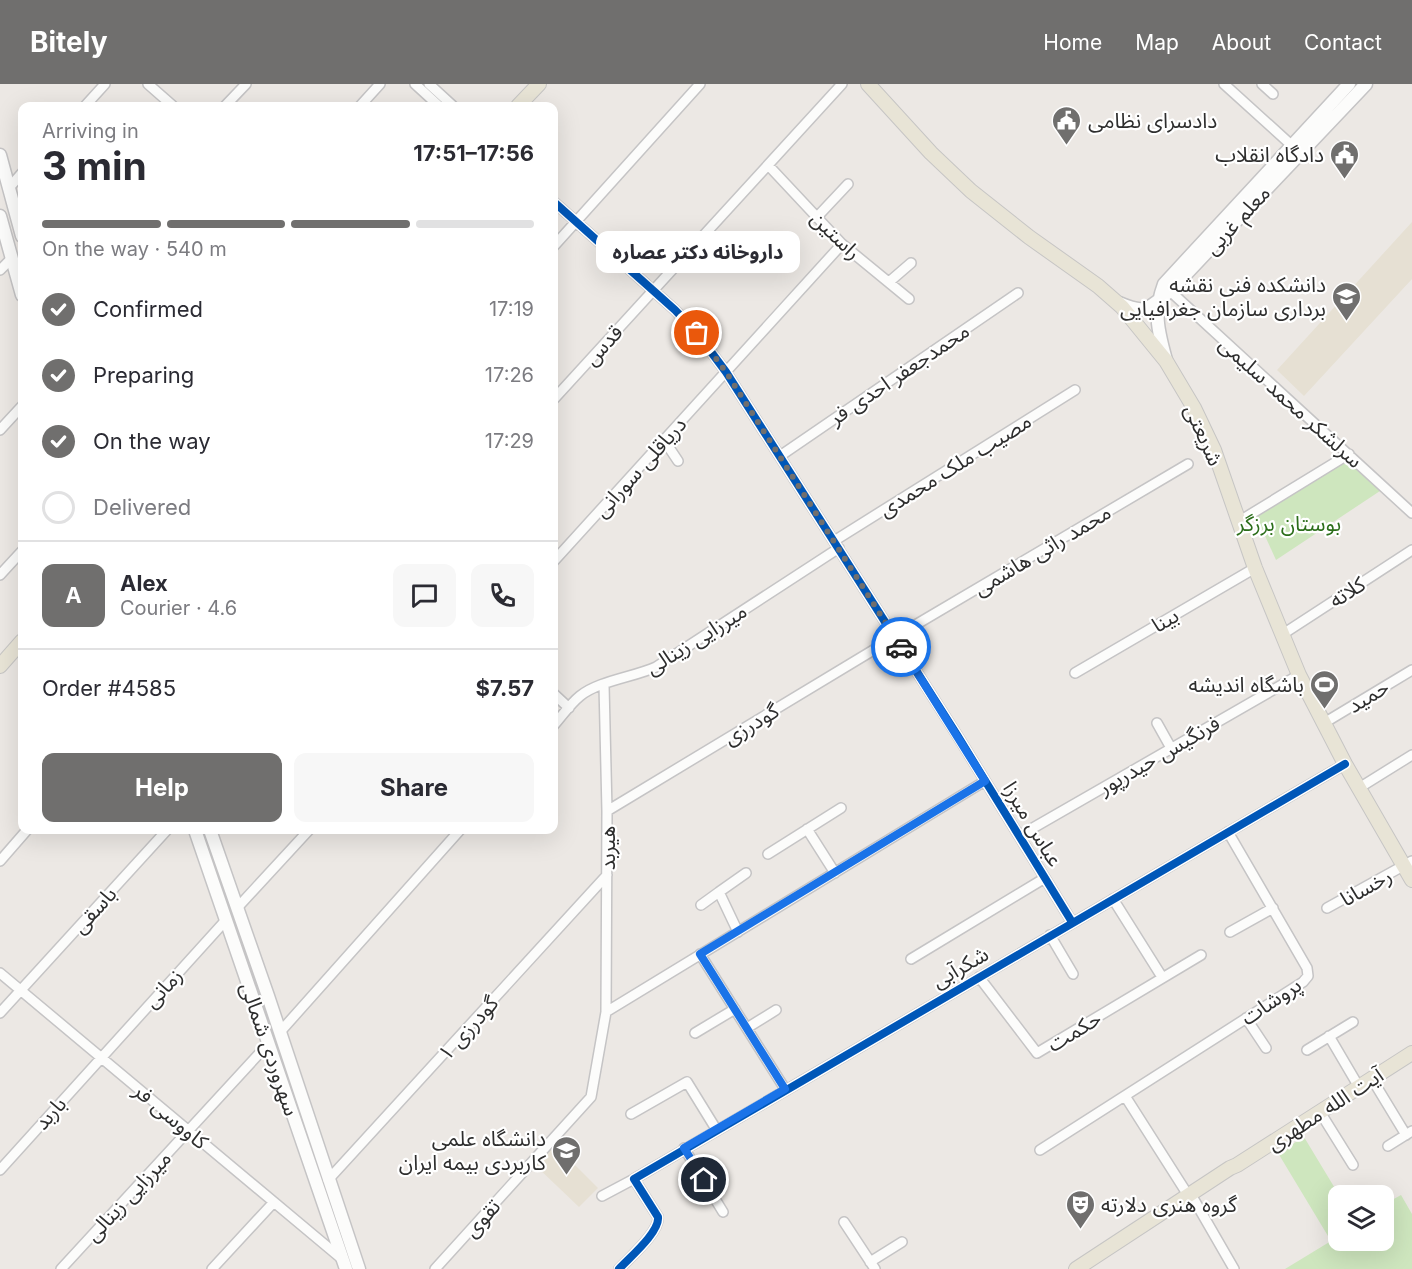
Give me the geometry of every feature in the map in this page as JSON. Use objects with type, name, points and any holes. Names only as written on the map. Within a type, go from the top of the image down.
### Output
[{"type":"main road","points":[[522,102],[539,84]]},
{"type":"main road","name":"شریعتی","points":[[868,84],[931,153],[971,191],[1116,302],[1166,361],[1202,423],[1214,450],[1238,522],[1299,675],[1359,788],[1408,864],[1412,880]]},
{"type":"main road","name":"معلم غربی","points":[[1326,117],[1349,84]]},
{"type":"main road","name":"معلم غربی","points":[[1158,301],[1164,284],[1221,229],[1326,117],[1366,84]]},
{"type":"main road","points":[[0,154],[18,221]]},
{"type":"main road","points":[[0,216],[18,280]]},
{"type":"main road","name":"معلم غربی","points":[[1158,301],[1170,291],[1221,229]]},
{"type":"main road","points":[[1116,302],[1141,310],[1158,301]]},
{"type":"main road","points":[[1158,301],[1157,326],[1166,361]]},
{"type":"main road","points":[[0,666],[18,646]]},
{"type":"main road","name":"سهروردی شمالی","points":[[196,834],[344,1264]]},
{"type":"main road","name":"سهروردی شمالی","points":[[211,834],[359,1269]]},
{"type":"main road","points":[[268,1044],[280,1032]]},
{"type":"main road","name":"آیت الله مطهری","points":[[1076,1269],[1091,1265],[1163,1214],[1172,1211],[1191,1196],[1232,1172],[1237,1165],[1412,1053]]},
{"type":"street","points":[[89,102],[105,84]]},
{"type":"street","points":[[148,84],[168,102]]},
{"type":"street","points":[[229,102],[246,84]]},
{"type":"street","points":[[364,102],[380,84]]},
{"type":"street","points":[[415,84],[435,102]]},
{"type":"street","points":[[429,84],[449,102]]},
{"type":"street","points":[[558,241],[700,84]]},
{"type":"street","name":"قدس","points":[[558,395],[842,84]]},
{"type":"street","points":[[1224,84],[1288,142]]},
{"type":"street","points":[[1262,84],[1273,94]]},
{"type":"street","name":"راستین","points":[[768,165],[842,244],[909,299]]},
{"type":"street","points":[[9,188],[18,178]]},
{"type":"street","points":[[817,217],[848,184]]},
{"type":"street","name":"عباس میرزا","points":[[558,205],[653,290],[697,333],[726,372],[895,637],[1072,922]]},
{"type":"street","name":"دریاقلی سورانی","points":[[558,557],[842,244]]},
{"type":"street","points":[[0,270],[12,258]]},
{"type":"street","points":[[889,282],[911,263]]},
{"type":"street","name":"سرلشکر محمد سلیمی","points":[[1170,291],[1412,513]]},
{"type":"street","name":"محمدجعفر احدی فر","points":[[780,456],[1018,293]]},
{"type":"street","name":"مصیب ملک محمدی","points":[[836,545],[1075,390]]},
{"type":"street","points":[[0,430],[18,410]]},
{"type":"street","points":[[664,440],[678,461]]},
{"type":"street","points":[[1238,522],[1349,454]]},
{"type":"street","name":"محمد راثی هاشمی","points":[[895,637],[1188,464]]},
{"type":"street","name":"میرزایی زینالی","points":[[558,720],[580,696],[592,689],[640,675],[656,667],[836,545]]},
{"type":"street","name":"کلاته","points":[[1282,634],[1412,550]]},
{"type":"street","points":[[0,575],[18,555]]},
{"type":"street","name":"بینا","points":[[1075,673],[1255,567]]},
{"type":"street","name":"گودرزی","points":[[607,811],[895,637]]},
{"type":"street","name":"حمید","points":[[1324,723],[1412,670]]},
{"type":"street","name":"فرنگیس حیدرپور","points":[[1019,836],[1299,675]]},
{"type":"street","name":"هیربد","points":[[604,685],[607,811],[606,1012]]},
{"type":"street","points":[[558,698],[569,708]]},
{"type":"street","points":[[1157,723],[1171,748]]},
{"type":"street","points":[[1359,788],[1412,755]]},
{"type":"street","name":"شکرآبی","points":[[602,1196],[1346,764]]},
{"type":"street","points":[[606,1012],[985,781]]},
{"type":"street","points":[[768,854],[841,808]]},
{"type":"street","points":[[807,829],[835,873]]},
{"type":"street","name":"پروشات","points":[[1040,1150],[1303,982],[1308,976],[1307,968],[1228,832]]},
{"type":"street","points":[[0,861],[24,834]]},
{"type":"street","name":"باسقی","points":[[0,1013],[163,834]]},
{"type":"street","points":[[238,908],[305,834]]},
{"type":"street","points":[[280,1032],[456,834]]},
{"type":"street","name":"رخسانا","points":[[1327,908],[1408,864]]},
{"type":"street","points":[[701,904],[746,873]]},
{"type":"street","name":"گودرزی ۱","points":[[328,1180],[607,875]]},
{"type":"street","points":[[911,959],[1045,878]]},
{"type":"street","points":[[719,892],[738,932]]},
{"type":"street","points":[[1113,899],[1162,977]]},
{"type":"street","points":[[1230,932],[1273,908]]},
{"type":"street","name":"زمانی","points":[[100,1057],[226,920]]},
{"type":"street","points":[[1050,936],[1073,974]]},
{"type":"street","points":[[700,954],[785,1089]]},
{"type":"street","name":"حکمت","points":[[979,976],[1037,1053],[1202,955]]},
{"type":"street","name":"کاووسی فر","points":[[0,973],[274,1202],[344,1264]]},
{"type":"street","points":[[695,1033],[735,1009]]},
{"type":"street","points":[[747,1028],[776,1010]]},
{"type":"street","name":"تقوی","points":[[435,1269],[591,1097],[606,1012]]},
{"type":"street","points":[[1246,1018],[1266,1048]]},
{"type":"street","points":[[1307,1050],[1353,1022]]},
{"type":"street","points":[[1329,1036],[1359,1087]]},
{"type":"street","name":"میرزایی زینالی","points":[[60,1269],[268,1044]]},
{"type":"street","name":"باربد","points":[[0,1170],[100,1057]]},
{"type":"street","points":[[1372,1079],[1409,1133],[1388,1146]]},
{"type":"street","points":[[632,1114],[687,1082],[716,1129]]},
{"type":"street","points":[[1125,1096],[1191,1196],[1234,1269]]},
{"type":"street","points":[[1320,1112],[1353,1165]]},
{"type":"street","points":[[684,1148],[723,1212]]},
{"type":"street","points":[[619,1269],[655,1230],[659,1222],[634,1179]]},
{"type":"street","points":[[212,1269],[274,1202]]},
{"type":"street","points":[[844,1222],[873,1266],[902,1242]]},
{"type":"shaded area","name":"دانشکده فنی نقشه برداری سازمان جغرافیایی","points":[[1412,222],[1412,279],[1304,396],[1277,370]]},
{"type":"shaded area","name":"دانشگاه علمی کاربردی بیمه ایران","points":[[554,1144],[598,1188],[579,1207],[535,1165]]},
{"type":"green space","name":"بوستان برزگر","points":[[1345,459],[1380,491],[1276,560],[1256,516]]},
{"type":"green space","points":[[1304,1137],[1333,1185],[1328,1185],[1328,1236],[1278,1153]]},
{"type":"green space","points":[[1401,1195],[1412,1214],[1412,1269],[1285,1269],[1328,1243],[1328,1251],[1394,1251],[1394,1199]]},
{"type":"cycle path","points":[[558,206],[675,310],[697,333],[726,372],[957,735],[1072,922]]},
{"type":"cycle path","points":[[619,1269],[649,1237],[657,1223],[658,1217],[634,1179],[1345,764]]},
{"type":"way so far","points":[[697,333],[726,372],[901,647]]},
{"type":"place","name":"دادسرای نظامی","points":[[1067,146]]},
{"type":"place","name":"دادگاه انقلاب","points":[[1345,180]]},
{"type":"place","name":"دانشکده فنی نقشه برداری سازمان جغرافیایی","points":[[1347,322]]},
{"type":"place","name":"داروخانه دکتر عصاره","points":[[697,333]]},
{"type":"place","name":"باشگاه اندیشه","points":[[1325,710]]},
{"type":"place","name":"دانشگاه علمی کاربردی بیمه ایران","points":[[567,1176]]},
{"type":"place","name":"گروه هنری دلارته","points":[[1080,1230]]},
{"type":"route","points":[[704,1180],[684,1148],[785,1089],[700,954],[985,781],[901,647]]}]
